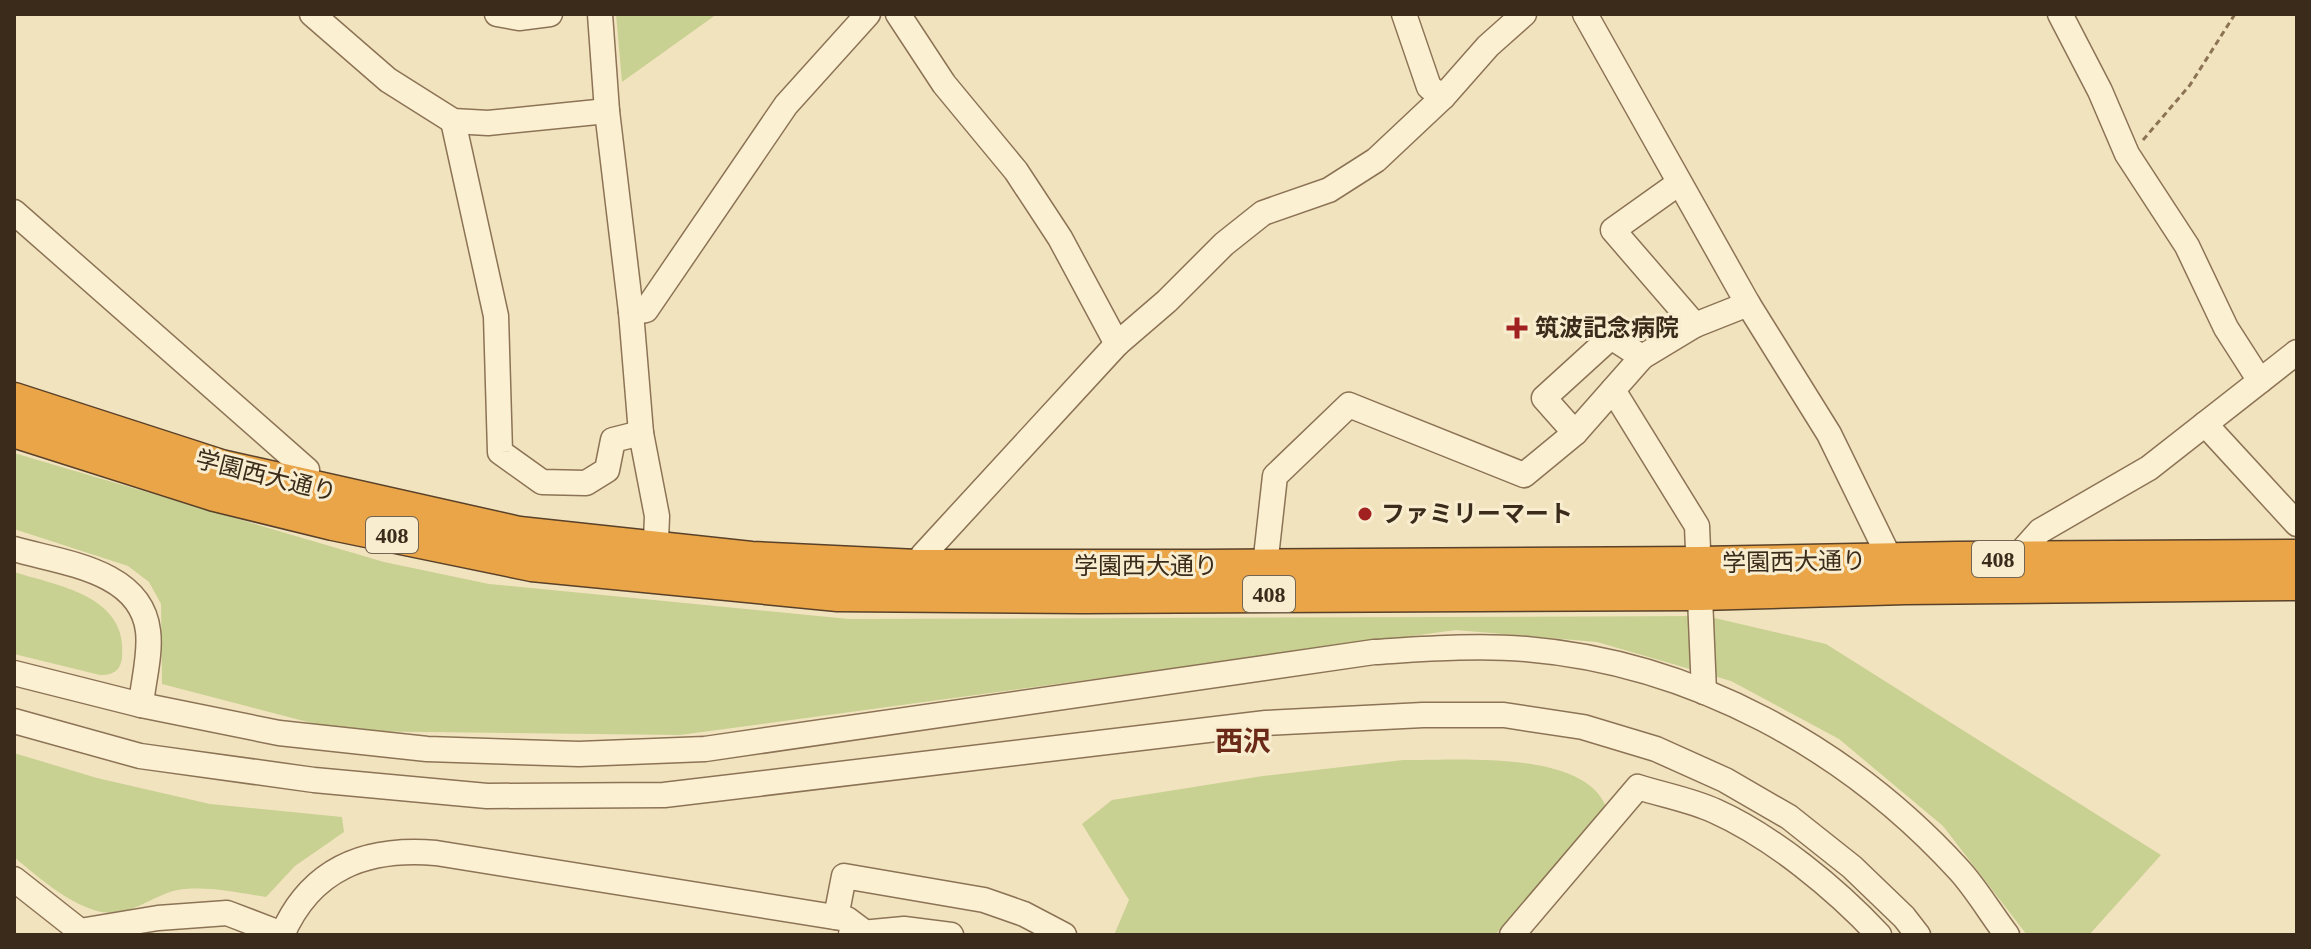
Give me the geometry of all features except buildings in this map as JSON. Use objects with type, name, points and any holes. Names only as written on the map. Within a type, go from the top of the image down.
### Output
[{"type":"highway","name":"学園西大通り","points":[[14,400],[221,467],[305,487],[655,564],[838,594],[1099,596],[1898,574],[2297,583]]},
{"type":"highway","name":"学園西大通り","points":[[14,430],[215,494],[333,523],[532,564],[655,564],[751,559],[917,567],[1265,566],[1699,578]]},
{"type":"highway","name":"学園西大通り","points":[[1898,574],[2015,559],[2297,557]]},
{"type":"street","points":[[312,14],[388,80],[453,121],[488,123],[607,111]]},
{"type":"street","points":[[497,14],[519,18],[550,14]]},
{"type":"street","points":[[600,14],[607,111],[631,312],[641,433],[657,516],[655,564]]},
{"type":"street","points":[[631,312],[646,310],[786,105],[868,14]]},
{"type":"street","points":[[898,14],[944,84],[1016,171],[1060,238],[1117,344]]},
{"type":"street","points":[[1404,14],[1429,87],[1443,97]]},
{"type":"street","points":[[917,567],[923,555],[1117,344],[1167,301],[1224,244],[1263,213],[1329,190],[1376,160],[1443,97],[1488,46],[1524,14]]},
{"type":"street","points":[[1585,14],[1597,30],[1748,304],[1829,434],[1898,574]]},
{"type":"street","points":[[2060,14],[2100,91],[2127,154],[2187,246],[2226,328],[2260,381]]},
{"type":"street","points":[[453,121],[496,316],[500,452],[542,482],[586,483],[607,470],[613,440],[641,433]]},
{"type":"street","points":[[1679,183],[1613,230],[1695,325]]},
{"type":"street","points":[[14,212],[307,470],[305,487]]},
{"type":"street","points":[[1265,566],[1275,476],[1349,405],[1524,475],[1575,433],[1642,357],[1695,325],[1748,304]]},
{"type":"street","points":[[1575,433],[1544,398],[1611,337],[1642,357]]},
{"type":"street","points":[[2015,559],[2040,531],[2149,468],[2297,352]]},
{"type":"street","points":[[1613,390],[1697,526],[1704,692]]},
{"type":"street","points":[[2205,424],[2297,524]]},
{"type":"street","points":[[14,549],[111,577],[131,593],[144,611],[149,634],[141,705]]},
{"type":"street","points":[[14,673],[141,705],[279,733],[427,749],[579,754],[705,749],[1360,653],[1469,646],[1528,649],[1595,659],[1659,674],[1770,722],[1872,788],[1917,827],[1963,874],[2007,935]]},
{"type":"street","points":[[14,721],[140,756],[314,780],[487,796],[664,795],[1266,723],[1423,715],[1504,715],[1583,727],[1656,749],[1725,780],[1789,817],[1842,858],[1904,917],[1918,935]]},
{"type":"street","points":[[1512,935],[1638,787],[1715,810],[1773,845],[1828,886],[1879,935]]},
{"type":"street","points":[[14,879],[80,933],[158,918],[227,913],[282,935],[291,914],[312,888],[339,869],[370,856],[403,850],[436,853],[848,928],[904,929],[951,935]]},
{"type":"street","points":[[848,928],[844,876],[984,900],[1024,914],[1064,935]]},
{"type":"path","points":[[2127,154],[2141,143],[2190,85],[2235,14]]},
{"type":"green space","points":[[616,14],[717,14],[622,82]]},
{"type":"green space","points":[[14,453],[384,562],[489,584],[849,619],[1706,616],[1826,644],[2161,855],[2089,935],[2027,935],[1943,826],[1839,739],[1731,681],[1597,642],[1456,630],[680,735],[342,731],[162,684],[161,604],[149,582],[128,566],[14,529]]},
{"type":"green space","points":[[14,572],[70,589],[103,607],[114,620],[121,637],[122,658],[117,670],[100,675],[14,654]]},
{"type":"green space","points":[[14,753],[97,778],[210,804],[342,817],[344,832],[295,866],[266,897],[186,889],[169,892],[122,912],[93,910],[64,896],[14,857]]},
{"type":"green space","points":[[1403,760],[1484,760],[1546,767],[1572,775],[1593,788],[1606,807],[1495,935],[1114,935],[1129,900],[1082,824],[1112,800],[1263,776]]},
{"type":"place","name":"筑波記念病院","points":[[1517,328]]},
{"type":"place","name":"ファミリーマート","points":[[1365,514]]},
{"type":"district","name":"西沢","points":[[1243,741]]}]
